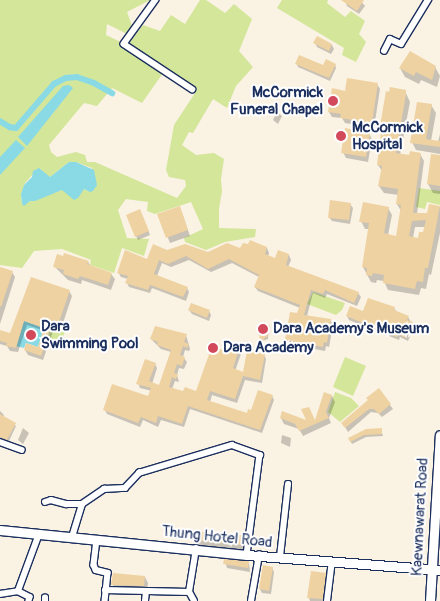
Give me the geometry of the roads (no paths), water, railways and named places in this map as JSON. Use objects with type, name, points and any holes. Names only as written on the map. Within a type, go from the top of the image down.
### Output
[{"type":"street","points":[[156,0],[124,44],[192,89]]},
{"type":"street","points":[[384,50],[390,39],[401,44],[428,0]]},
{"type":"street","name":"Kaewnawarat Road","points":[[430,601],[436,570],[440,435]]},
{"type":"street","points":[[0,442],[22,450]]},
{"type":"street","points":[[45,502],[52,500],[66,504],[82,504],[104,489],[125,488],[139,473],[232,445],[260,455],[247,555]]},
{"type":"street","points":[[280,557],[288,484]]},
{"type":"street","points":[[72,537],[82,504]]},
{"type":"street","name":"Thung Hotel Road","points":[[0,530],[247,555],[436,570]]},
{"type":"street","points":[[18,590],[39,534]]},
{"type":"street","points":[[97,540],[94,564],[96,570],[108,573],[105,601]]},
{"type":"street","points":[[194,601],[189,592],[196,549]]},
{"type":"street","points":[[251,601],[259,556]]},
{"type":"street","points":[[327,601],[332,562]]},
{"type":"street","points":[[0,594],[18,590],[30,597],[30,601]]},
{"type":"street","points":[[106,590],[189,592]]},
{"type":"street","points":[[145,601],[146,592]]},
{"type":"water","points":[[69,85],[73,88],[27,146],[18,137],[63,86]]},
{"type":"water","points":[[16,140],[25,148],[0,175],[0,157]]},
{"type":"water","points":[[69,162],[76,162],[94,170],[97,185],[93,191],[90,192],[84,189],[78,198],[74,200],[62,190],[35,201],[30,201],[24,206],[22,204],[21,194],[24,185],[32,177],[33,171],[39,168],[50,177]]},
{"type":"water","name":"Dara Swimming Pool","points":[[24,321],[44,328],[38,347],[26,343],[24,348],[16,346]]},
{"type":"waterway","points":[[0,121],[16,128],[54,84],[66,78],[77,77],[94,83],[112,93]]},
{"type":"place","name":"McCormick Funeral Chapel","points":[[333,101]]},
{"type":"place","name":"McCormick Hospital","points":[[341,136]]},
{"type":"place","name":"Dara Academy's Museum","points":[[263,329]]},
{"type":"place","name":"Dara Swimming Pool","points":[[31,335]]},
{"type":"place","name":"Dara Academy","points":[[213,348]]}]
